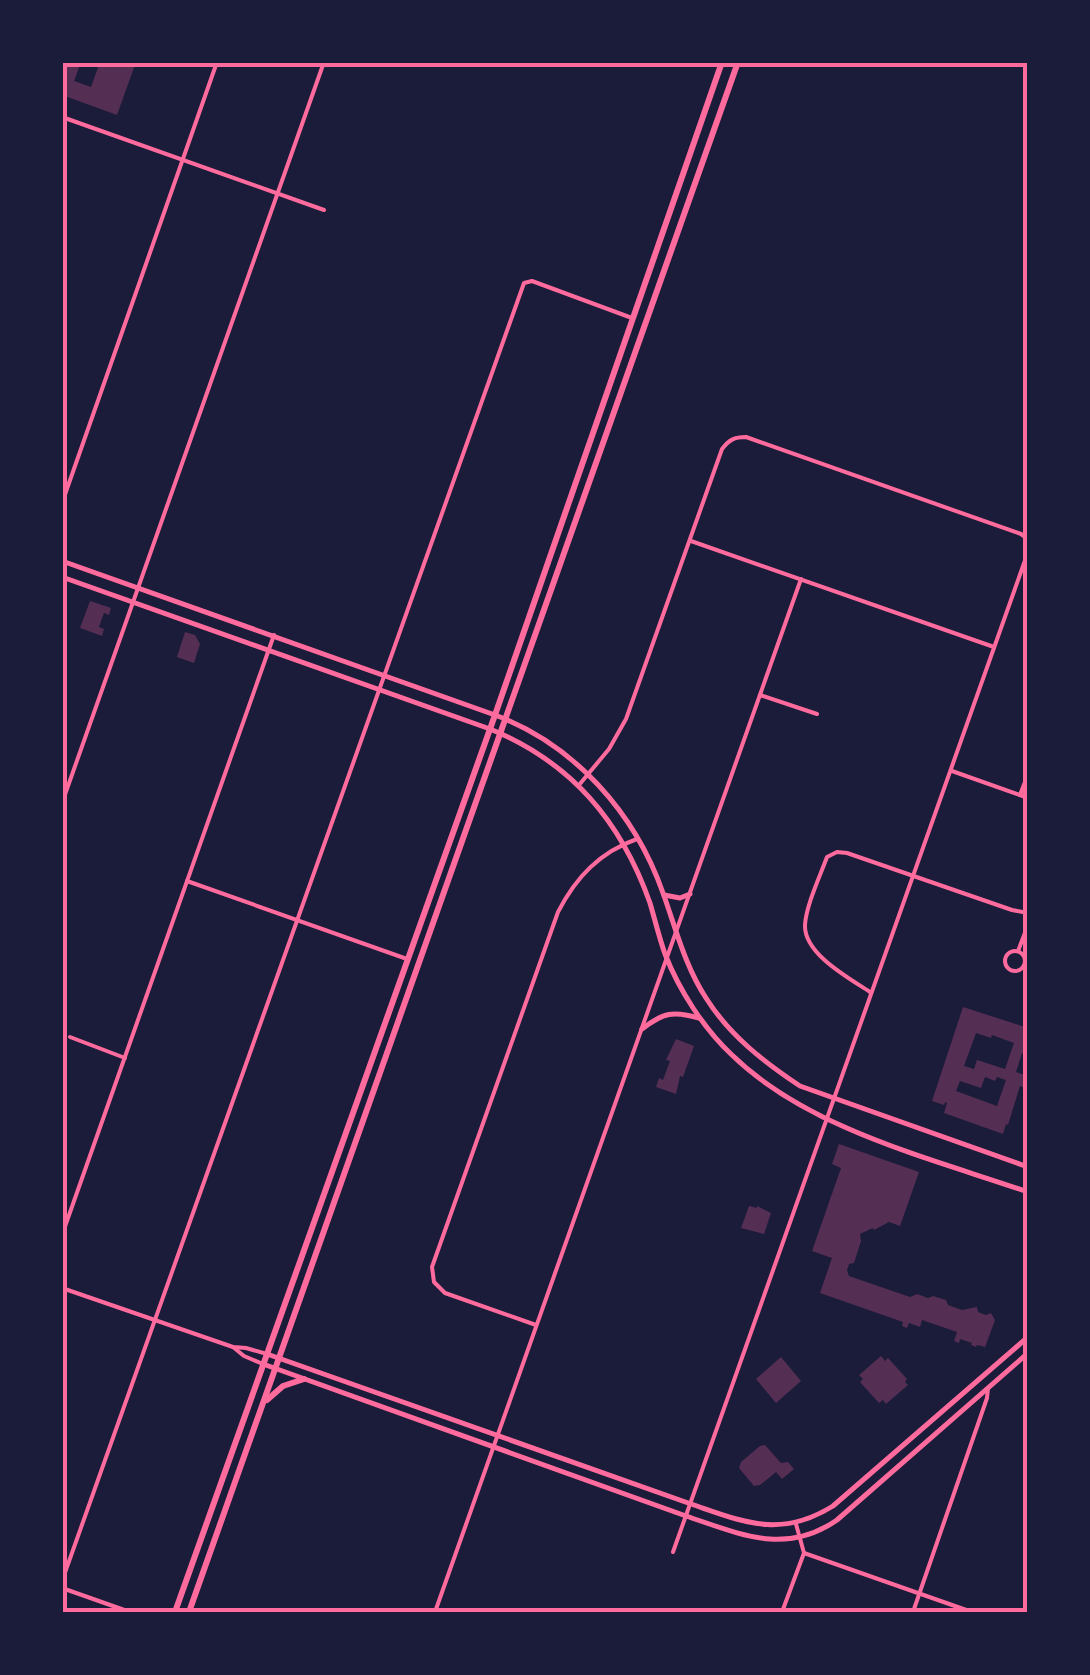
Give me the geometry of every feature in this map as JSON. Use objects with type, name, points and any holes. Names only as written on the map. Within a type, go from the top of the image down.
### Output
[{"type":"main road","points":[[175,1612],[490,730],[722,62]]},
{"type":"main road","points":[[189,1612],[738,62]]},
{"type":"main road","points":[[62,561],[495,715],[533,734],[589,774],[626,818],[664,896],[706,998],[742,1042],[768,1065],[800,1086],[834,1100],[1028,1167]]},
{"type":"main road","points":[[62,577],[530,747],[579,785],[624,844],[667,959],[702,1018],[730,1054],[792,1101],[858,1132],[1028,1192]]},
{"type":"main road","points":[[664,896],[680,898],[690,894]]},
{"type":"main road","points":[[652,913],[668,908]]},
{"type":"main road","points":[[679,982],[693,974]]},
{"type":"main road","points":[[642,1028],[668,1014],[702,1018]]},
{"type":"main road","points":[[267,1354],[690,1504],[753,1523],[775,1525],[796,1524],[819,1515],[844,1497],[1028,1337]]},
{"type":"main road","points":[[263,1364],[686,1516],[757,1538],[780,1540],[800,1538],[829,1526],[1028,1354]]},
{"type":"main road","points":[[262,1405],[283,1386],[304,1379]]},
{"type":"street","points":[[62,504],[217,62]]},
{"type":"street","points":[[62,803],[324,62]]},
{"type":"street","points":[[62,117],[324,210]]},
{"type":"street","points":[[130,1612],[62,1584],[524,284],[532,281],[632,318]]},
{"type":"street","points":[[579,785],[609,749],[626,720],[722,449],[737,437],[1028,539]]},
{"type":"street","points":[[690,541],[994,647]]},
{"type":"street","points":[[673,1552],[1028,552]]},
{"type":"street","points":[[435,1612],[801,579]]},
{"type":"street","points":[[62,1235],[274,636]]},
{"type":"street","points":[[760,695],[817,714]]},
{"type":"street","points":[[951,771],[1028,798]]},
{"type":"street","points":[[1020,795],[1028,774]]},
{"type":"street","points":[[537,1325],[446,1293],[434,1282],[432,1268],[558,912],[578,879],[594,863],[637,840]]},
{"type":"street","points":[[871,992],[832,967],[805,934],[804,922],[827,857],[836,852],[1028,912]]},
{"type":"street","points":[[187,881],[407,960]]},
{"type":"street","points":[[1018,951],[1028,925]]},
{"type":"street","points":[[1018,951],[1025,963],[1018,970],[1011,970],[1005,958],[1009,952],[1018,951]]},
{"type":"street","points":[[70,1038],[125,1058]]},
{"type":"street","points":[[62,1288],[232,1347],[267,1354]]},
{"type":"street","points":[[232,1347],[263,1364]]},
{"type":"street","points":[[913,1612],[988,1398],[988,1388]]},
{"type":"street","points":[[782,1612],[804,1553],[796,1524]]},
{"type":"street","points":[[804,1553],[972,1612]]},
{"type":"building","points":[[62,62],[81,62],[74,81],[91,87],[100,62],[136,62],[117,115],[62,95]]},
{"type":"building","points":[[90,601],[111,608],[109,615],[104,613],[99,627],[104,629],[102,636],[80,628]]},
{"type":"building","points":[[185,632],[195,635],[200,644],[194,663],[177,657]]},
{"type":"building","points":[[963,1007],[1028,1028],[1028,1055],[1022,1053],[1016,1072],[1028,1076],[1028,1089],[1020,1086],[1003,1134],[944,1113],[947,1103],[932,1101]],"holes":[[[976,1033],[1014,1043],[1005,1069],[977,1060],[974,1069],[964,1066]],[[985,1077],[1006,1080],[997,1106],[956,1091],[960,1081],[981,1088]]]},
{"type":"building","points":[[676,1039],[694,1046],[676,1094],[656,1087],[659,1078],[663,1080],[670,1061],[666,1060]]},
{"type":"building","points":[[839,1144],[919,1172],[900,1226],[889,1222],[860,1234],[854,1263],[847,1270],[849,1276],[910,1297],[933,1296],[962,1310],[977,1307],[978,1312],[991,1313],[995,1320],[985,1347],[960,1339],[959,1343],[954,1341],[957,1332],[922,1320],[920,1327],[909,1323],[907,1328],[902,1326],[903,1322],[820,1293],[832,1258],[812,1251],[841,1168],[832,1164]]},
{"type":"building","points":[[749,1206],[771,1213],[764,1234],[741,1228]]},
{"type":"building","points":[[881,1356],[885,1361],[888,1358],[908,1385],[886,1404],[883,1400],[879,1403],[860,1382],[863,1379],[859,1375]]},
{"type":"building","points":[[781,1357],[801,1381],[776,1403],[756,1379]]},
{"type":"building","points":[[765,1445],[781,1463],[788,1462],[794,1469],[782,1479],[776,1472],[754,1486],[739,1468],[741,1462]]}]
